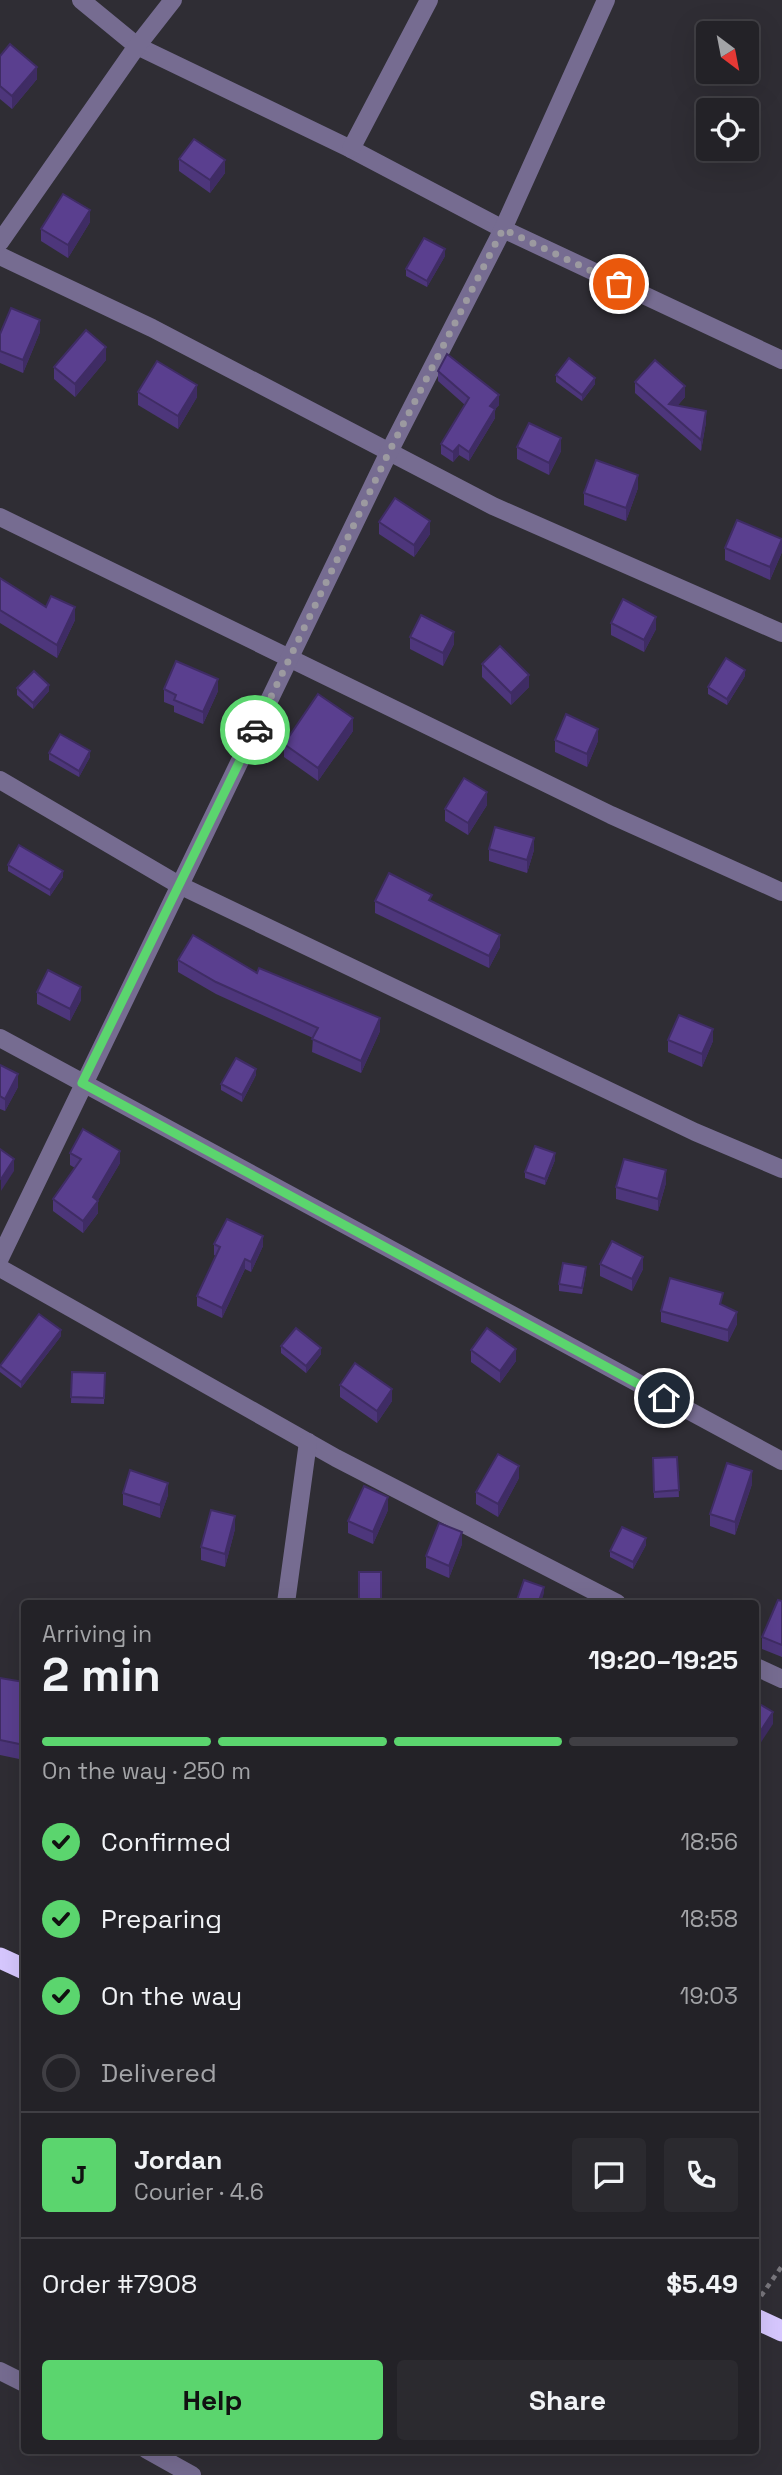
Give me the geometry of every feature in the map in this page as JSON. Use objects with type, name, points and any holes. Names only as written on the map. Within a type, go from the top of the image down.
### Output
[{"type":"highway","points":[[0,1958],[21,1968]]},
{"type":"highway","points":[[759,2320],[782,2331]]},
{"type":"street","points":[[81,0],[137,46],[351,149],[503,229],[782,360]]},
{"type":"street","points":[[0,242],[137,46],[173,0]]},
{"type":"street","points":[[351,149],[429,0]]},
{"type":"street","points":[[0,1258],[82,1083],[389,452],[503,229],[606,0]]},
{"type":"street","points":[[0,256],[152,328],[493,506],[782,633]]},
{"type":"street","points":[[0,517],[611,815],[782,892]]},
{"type":"street","points":[[0,780],[179,885],[695,1132],[782,1169]]},
{"type":"street","points":[[0,1038],[782,1461]]},
{"type":"street","points":[[0,1269],[309,1442],[611,1600]]},
{"type":"street","points":[[286,1600],[309,1442]]},
{"type":"street","points":[[759,1668],[782,1679]]},
{"type":"street","points":[[0,2371],[21,2382]]},
{"type":"street","points":[[154,2454],[192,2475]]},
{"type":"path","points":[[759,2299],[782,2266]]},
{"type":"building","points":[[10,44],[37,67],[12,96],[0,86],[0,56]]},
{"type":"building","points":[[194,139],[225,160],[210,180],[179,159]]},
{"type":"building","points":[[63,194],[90,210],[68,245],[41,229]]},
{"type":"building","points":[[424,238],[445,249],[427,281],[406,269]]},
{"type":"building","points":[[11,308],[40,320],[23,360],[0,351],[0,334]]},
{"type":"building","points":[[86,330],[106,347],[75,384],[54,367]]},
{"type":"building","points":[[447,354],[499,395],[490,406],[495,409],[469,452],[459,445],[453,452],[441,444],[469,398],[438,371]]},
{"type":"building","points":[[569,358],[595,378],[582,395],[556,375]]},
{"type":"building","points":[[655,360],[685,386],[669,404],[706,411],[701,440],[635,382]]},
{"type":"building","points":[[157,361],[197,385],[178,416],[138,392]]},
{"type":"building","points":[[529,423],[561,438],[549,463],[517,447]]},
{"type":"building","points":[[596,460],[638,475],[626,508],[584,493]]},
{"type":"building","points":[[395,498],[430,521],[414,545],[379,522]]},
{"type":"building","points":[[737,520],[782,539],[770,567],[725,548]]},
{"type":"building","points":[[0,578],[46,607],[51,596],[75,607],[57,645],[0,610]]},
{"type":"building","points":[[623,599],[656,617],[644,640],[611,623]]},
{"type":"building","points":[[421,615],[454,632],[443,653],[410,637]]},
{"type":"building","points":[[500,646],[529,675],[511,693],[482,664]]},
{"type":"building","points":[[726,658],[745,670],[727,699],[708,687]]},
{"type":"building","points":[[176,661],[218,679],[203,712],[174,700],[176,695],[164,689]]},
{"type":"building","points":[[34,671],[49,685],[33,703],[17,688]]},
{"type":"building","points":[[318,694],[353,718],[318,768],[284,744]]},
{"type":"building","points":[[566,714],[598,729],[587,754],[555,740]]},
{"type":"building","points":[[60,734],[90,751],[79,771],[49,753]]},
{"type":"building","points":[[464,778],[487,792],[468,823],[445,809]]},
{"type":"building","points":[[495,827],[534,838],[527,860],[489,849]]},
{"type":"building","points":[[19,845],[63,871],[50,890],[8,865]]},
{"type":"building","points":[[389,873],[432,895],[429,900],[500,935],[489,956],[375,901]]},
{"type":"building","points":[[193,935],[257,973],[259,968],[380,1018],[361,1061],[312,1039],[318,1028],[216,982],[178,960]]},
{"type":"building","points":[[48,970],[81,987],[70,1009],[37,992]]},
{"type":"building","points":[[679,1015],[713,1029],[702,1054],[668,1040]]},
{"type":"building","points":[[236,1058],[256,1069],[242,1095],[221,1084]]},
{"type":"building","points":[[0,1065],[18,1074],[5,1099],[0,1096]]},
{"type":"building","points":[[83,1129],[120,1151],[93,1197],[98,1201],[83,1221],[53,1199],[81,1159],[70,1153]]},
{"type":"building","points":[[535,1146],[555,1153],[545,1179],[525,1172]]},
{"type":"building","points":[[0,1149],[14,1159],[1,1179],[0,1178]]},
{"type":"building","points":[[624,1159],[666,1170],[658,1199],[616,1187]]},
{"type":"building","points":[[227,1219],[263,1236],[251,1262],[245,1259],[222,1308],[197,1296],[220,1247],[214,1244]]},
{"type":"building","points":[[612,1241],[643,1257],[632,1279],[600,1264]]},
{"type":"building","points":[[563,1263],[586,1267],[582,1288],[559,1284]]},
{"type":"building","points":[[670,1278],[723,1293],[720,1304],[737,1312],[728,1330],[661,1311]]},
{"type":"building","points":[[39,1314],[61,1330],[21,1382],[0,1366]]},
{"type":"building","points":[[296,1328],[321,1348],[306,1366],[281,1346]]},
{"type":"building","points":[[487,1328],[516,1349],[500,1371],[471,1350]]},
{"type":"building","points":[[355,1363],[392,1389],[377,1411],[340,1385]]},
{"type":"building","points":[[72,1372],[105,1373],[104,1398],[71,1397]]},
{"type":"building","points":[[498,1454],[519,1466],[498,1504],[476,1492]]},
{"type":"building","points":[[677,1457],[679,1490],[654,1492],[653,1458]]},
{"type":"building","points":[[727,1463],[752,1471],[735,1522],[710,1514]]},
{"type":"building","points":[[130,1470],[168,1483],[160,1505],[123,1493]]},
{"type":"building","points":[[364,1486],[388,1497],[373,1532],[348,1521]]},
{"type":"building","points":[[211,1510],[235,1516],[225,1554],[201,1547]]},
{"type":"building","points":[[439,1523],[462,1532],[449,1566],[426,1556]]},
{"type":"building","points":[[622,1527],[646,1538],[633,1562],[610,1551]]},
{"type":"building","points":[[359,1572],[381,1572],[381,1600],[359,1600]]},
{"type":"building","points":[[524,1580],[544,1587],[539,1600],[517,1600]]},
{"type":"building","points":[[778,1600],[782,1601],[782,1645],[762,1637]]},
{"type":"building","points":[[0,1678],[21,1682],[21,1744],[0,1740]]},
{"type":"building","points":[[759,1704],[773,1712],[759,1733]]},
{"type":"way so far","points":[[255,730],[389,452],[503,229],[619,284]]},
{"type":"route","points":[[255,730],[82,1083],[664,1398]]}]
